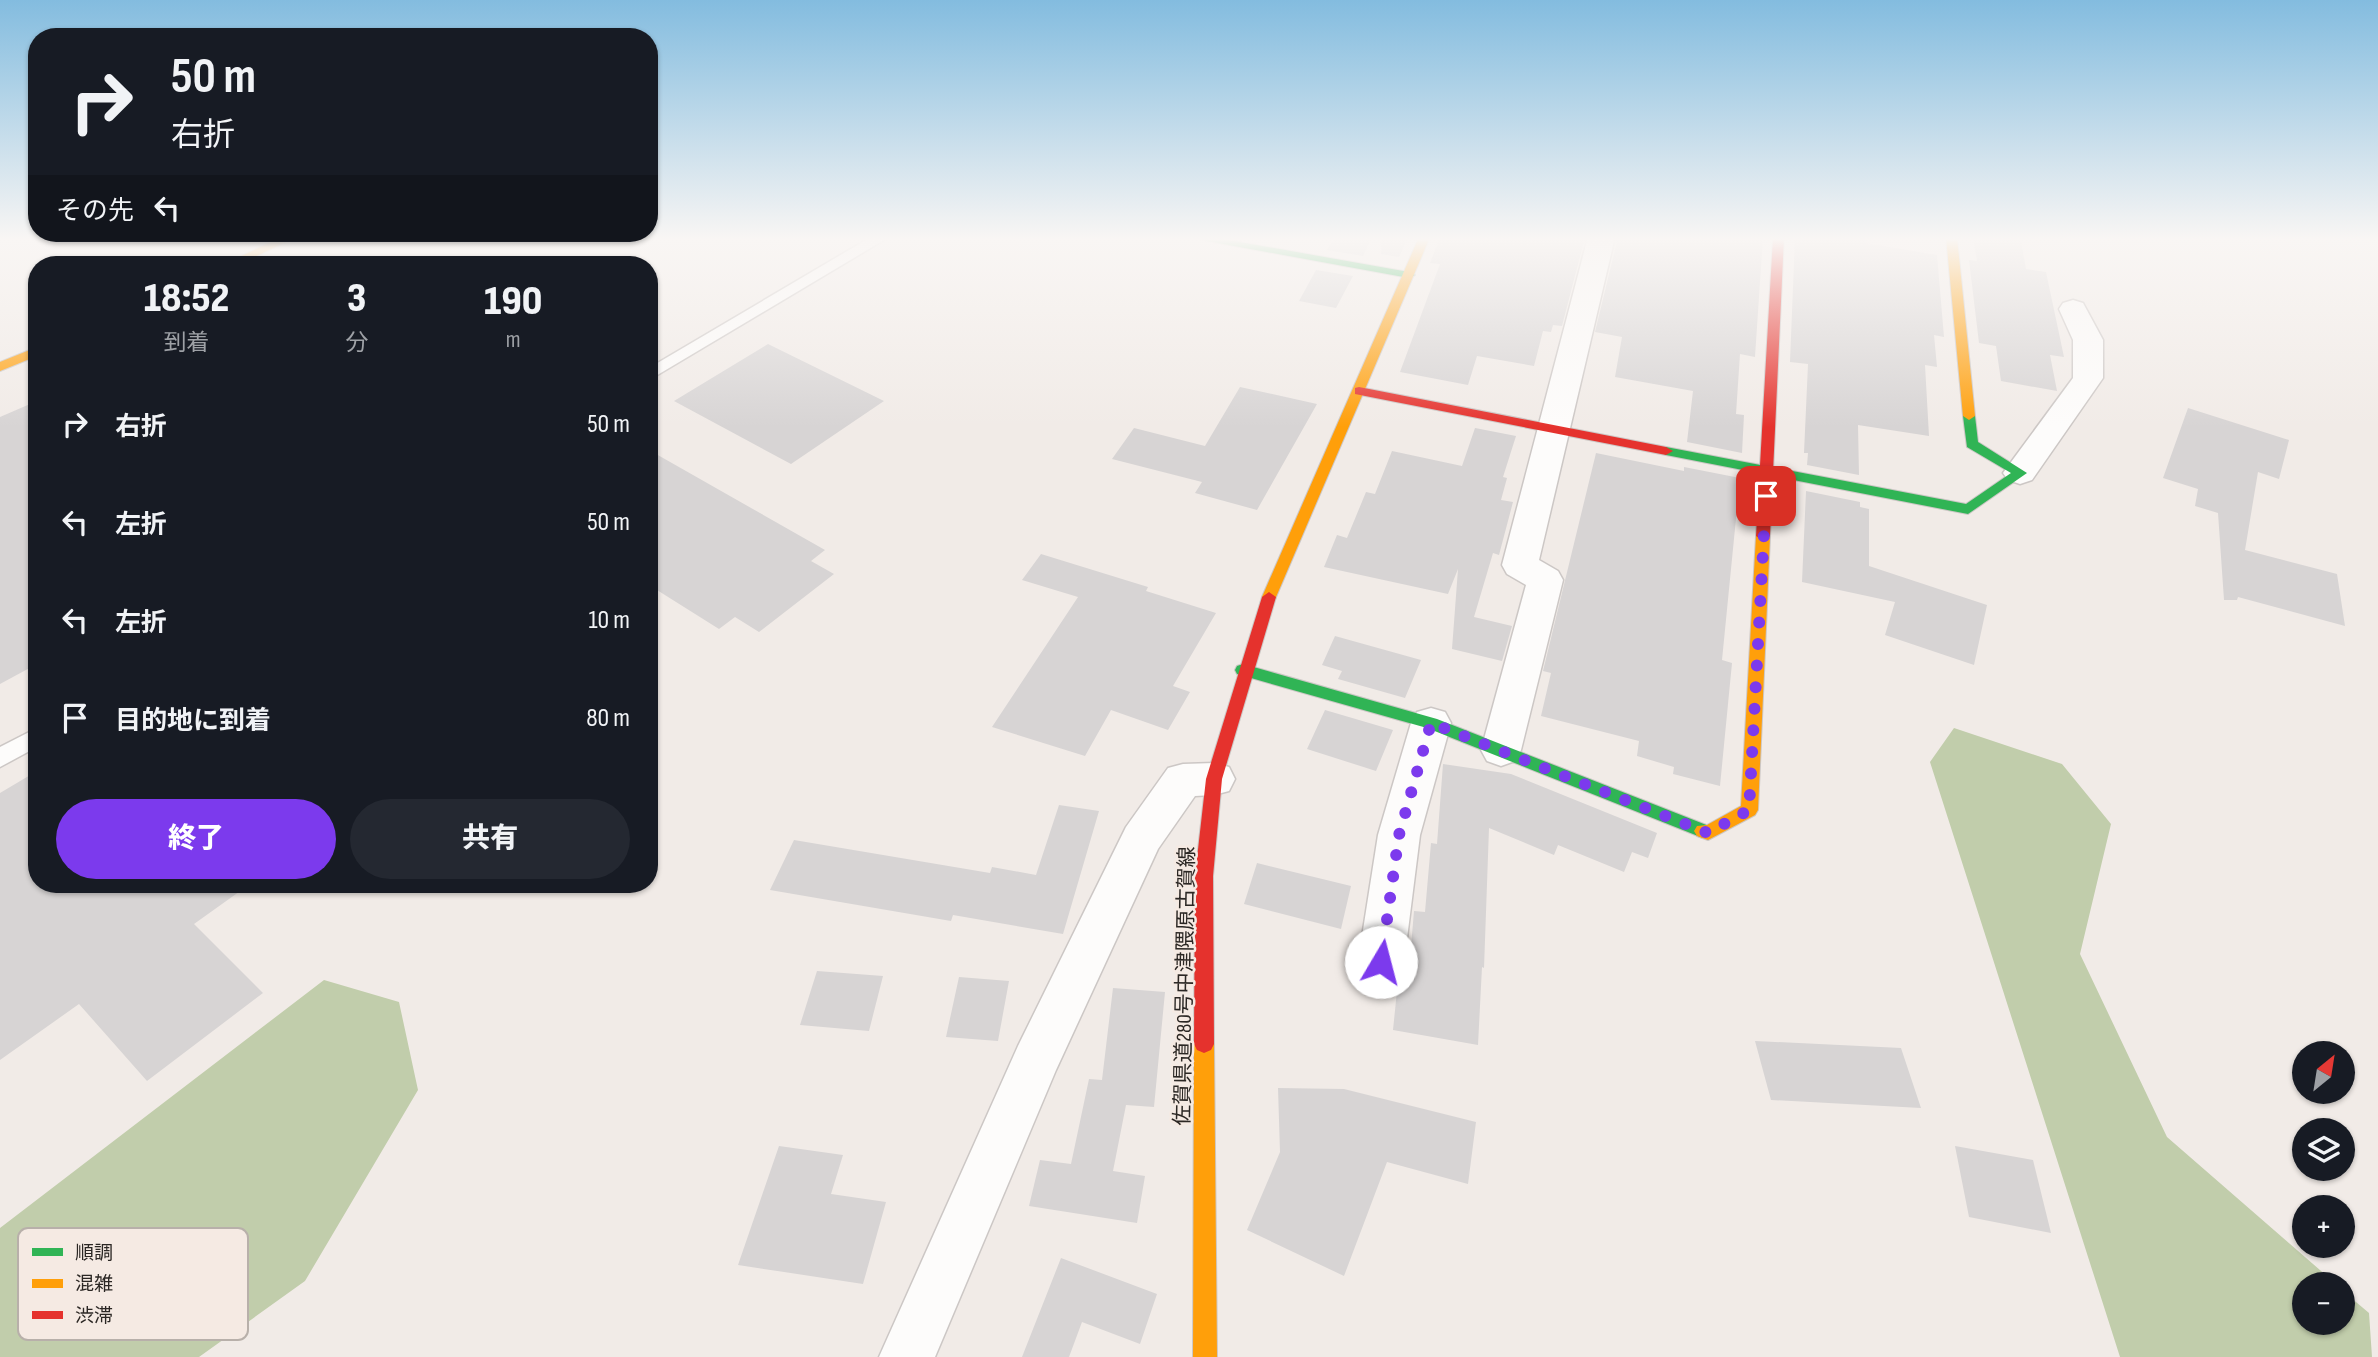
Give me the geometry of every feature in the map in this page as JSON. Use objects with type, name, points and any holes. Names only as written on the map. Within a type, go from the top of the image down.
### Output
[{"type":"street","name":"佐賀県道280号中津隈原古賀線","points":[[1205,1357],[1204,876],[1214,779],[1243,670],[1262,614],[1398,300]]},
{"type":"street","points":[[1501,750],[1545,580],[1520,565],[1586,300]]},
{"type":"street","points":[[1243,670],[1431,723],[1708,833],[1749,810],[1776,300]]},
{"type":"street","points":[[1957,300],[1972,444],[2020,473]]},
{"type":"street","points":[[1359,391],[1968,509],[2020,473],[2088,378],[2088,340],[2073,309]]},
{"type":"street","points":[[0,367],[28,355]]},
{"type":"street","points":[[1381,962],[1399,835],[1431,723]]},
{"type":"street","points":[[907,1357],[1035,1062],[1141,839],[1183,780],[1214,779]]},
{"type":"lane","points":[[658,370],[775,300]]},
{"type":"lane","points":[[0,758],[28,741]]},
{"type":"green space","points":[[1954,728],[2062,764],[2111,824],[2080,954],[2167,1137],[2292,1246],[2292,1258],[2306,1258],[2322,1272],[2292,1272],[2292,1335],[2355,1335],[2355,1301],[2369,1313],[2372,1357],[2120,1357],[1930,762]]},
{"type":"green space","points":[[324,980],[399,1002],[418,1090],[305,1281],[248,1322],[248,1228],[18,1228],[18,1340],[223,1340],[199,1357],[0,1357],[0,1228]]},
{"type":"building","points":[[1299,300],[1340,300],[1336,308]]},
{"type":"building","points":[[1427,300],[1569,300],[1562,326],[1553,325],[1551,332],[1543,331],[1534,366],[1477,356],[1468,385],[1400,372]]},
{"type":"building","points":[[1603,300],[1759,300],[1755,357],[1740,354],[1736,414],[1744,415],[1742,453],[1687,442],[1693,391],[1615,377],[1622,337],[1595,332]]},
{"type":"building","points":[[1792,300],[1941,300],[1944,337],[1934,335],[1937,367],[1925,365],[1929,436],[1858,425],[1859,475],[1807,465],[1808,453],[1804,453],[1808,364],[1790,362]]},
{"type":"building","points":[[1974,300],[2052,300],[2064,357],[2050,355],[2057,391],[2001,381],[1996,346],[1979,343]]},
{"type":"building","points":[[768,344],[884,401],[791,464],[674,401]]},
{"type":"building","points":[[1240,387],[1317,404],[1257,510],[1195,493],[1202,482],[1112,459],[1134,428],[1205,446]]},
{"type":"building","points":[[28,405],[28,669],[0,684],[0,417]]},
{"type":"building","points":[[2188,408],[2289,440],[2279,479],[2258,472],[2245,550],[2337,574],[2345,626],[2238,597],[2237,600],[2224,600],[2218,513],[2195,506],[2198,489],[2163,478]]},
{"type":"building","points":[[1475,428],[1516,436],[1503,477],[1507,478],[1501,500],[1513,502],[1499,555],[1493,553],[1474,617],[1512,626],[1502,661],[1452,649],[1458,569],[1448,594],[1324,567],[1337,535],[1347,538],[1366,492],[1375,494],[1392,451],[1462,466]]},
{"type":"building","points":[[1596,453],[1684,471],[1684,467],[1740,478],[1722,660],[1732,663],[1720,786],[1673,774],[1674,767],[1637,756],[1639,741],[1541,716],[1551,673],[1543,671]]},
{"type":"building","points":[[658,455],[825,550],[811,561],[834,574],[759,632],[735,617],[719,629],[658,591]]},
{"type":"building","points":[[1806,491],[1860,502],[1860,507],[1869,509],[1869,566],[1987,605],[1974,665],[1885,635],[1895,602],[1802,582]]},
{"type":"building","points":[[1041,554],[1148,587],[1146,591],[1216,613],[1173,686],[1190,692],[1168,730],[1111,710],[1085,756],[992,727],[1078,597],[1022,580]]},
{"type":"building","points":[[1335,636],[1421,660],[1405,698],[1338,679],[1342,671],[1322,665]]},
{"type":"building","points":[[1325,710],[1393,730],[1376,771],[1307,749]]},
{"type":"building","points":[[1443,764],[1511,774],[1657,833],[1648,858],[1632,852],[1624,872],[1558,845],[1554,855],[1489,828],[1478,1045],[1393,1030],[1398,981],[1408,982],[1414,911],[1425,912],[1431,843],[1437,844]]},
{"type":"building","points":[[28,776],[28,893],[237,893],[194,924],[263,993],[147,1081],[79,1004],[0,1060],[0,793]]},
{"type":"building","points":[[1059,805],[1099,811],[1063,934],[953,915],[951,921],[770,890],[794,840],[990,873],[992,867],[1036,875]]},
{"type":"building","points":[[1257,863],[1351,886],[1341,929],[1244,904]]},
{"type":"building","points":[[817,971],[883,976],[869,1031],[800,1025]]},
{"type":"building","points":[[959,977],[1009,981],[998,1041],[946,1037]]},
{"type":"building","points":[[1113,988],[1165,992],[1154,1107],[1126,1105],[1113,1171],[1145,1176],[1137,1223],[1029,1206],[1040,1160],[1071,1164],[1089,1079],[1102,1080]]},
{"type":"building","points":[[1755,1041],[1901,1048],[1921,1108],[1771,1100]]},
{"type":"building","points":[[1278,1088],[1344,1089],[1476,1122],[1468,1184],[1387,1162],[1344,1276],[1247,1230],[1280,1152]]},
{"type":"building","points":[[779,1146],[843,1155],[831,1194],[886,1202],[863,1284],[738,1265]]},
{"type":"building","points":[[1955,1146],[2033,1160],[2051,1233],[1969,1217]]},
{"type":"building","points":[[1061,1258],[1157,1294],[1140,1344],[1082,1322],[1069,1357],[1022,1357]]},
{"type":"traffic: fast","points":[[1666,451],[1968,509],[2020,473],[1972,444],[1969,416]]},
{"type":"traffic: fast","points":[[1243,670],[1431,723],[1703,831]]},
{"type":"traffic: slow","points":[[1269,597],[1398,300]]},
{"type":"traffic: slow","points":[[1957,300],[1969,416]]},
{"type":"traffic: slow","points":[[0,367],[28,355]]},
{"type":"traffic: slow","points":[[1703,831],[1708,833],[1749,810],[1763,536]]},
{"type":"traffic: slow","points":[[1204,1044],[1205,1357]]},
{"type":"traffic: jam","points":[[1763,536],[1776,300]]},
{"type":"traffic: jam","points":[[1359,391],[1666,451]]},
{"type":"traffic: jam","points":[[1204,1044],[1204,876],[1214,779],[1269,597]]},
{"type":"route","points":[[1381,962],[1399,835],[1431,723],[1708,833],[1749,810],[1766,496]]}]
